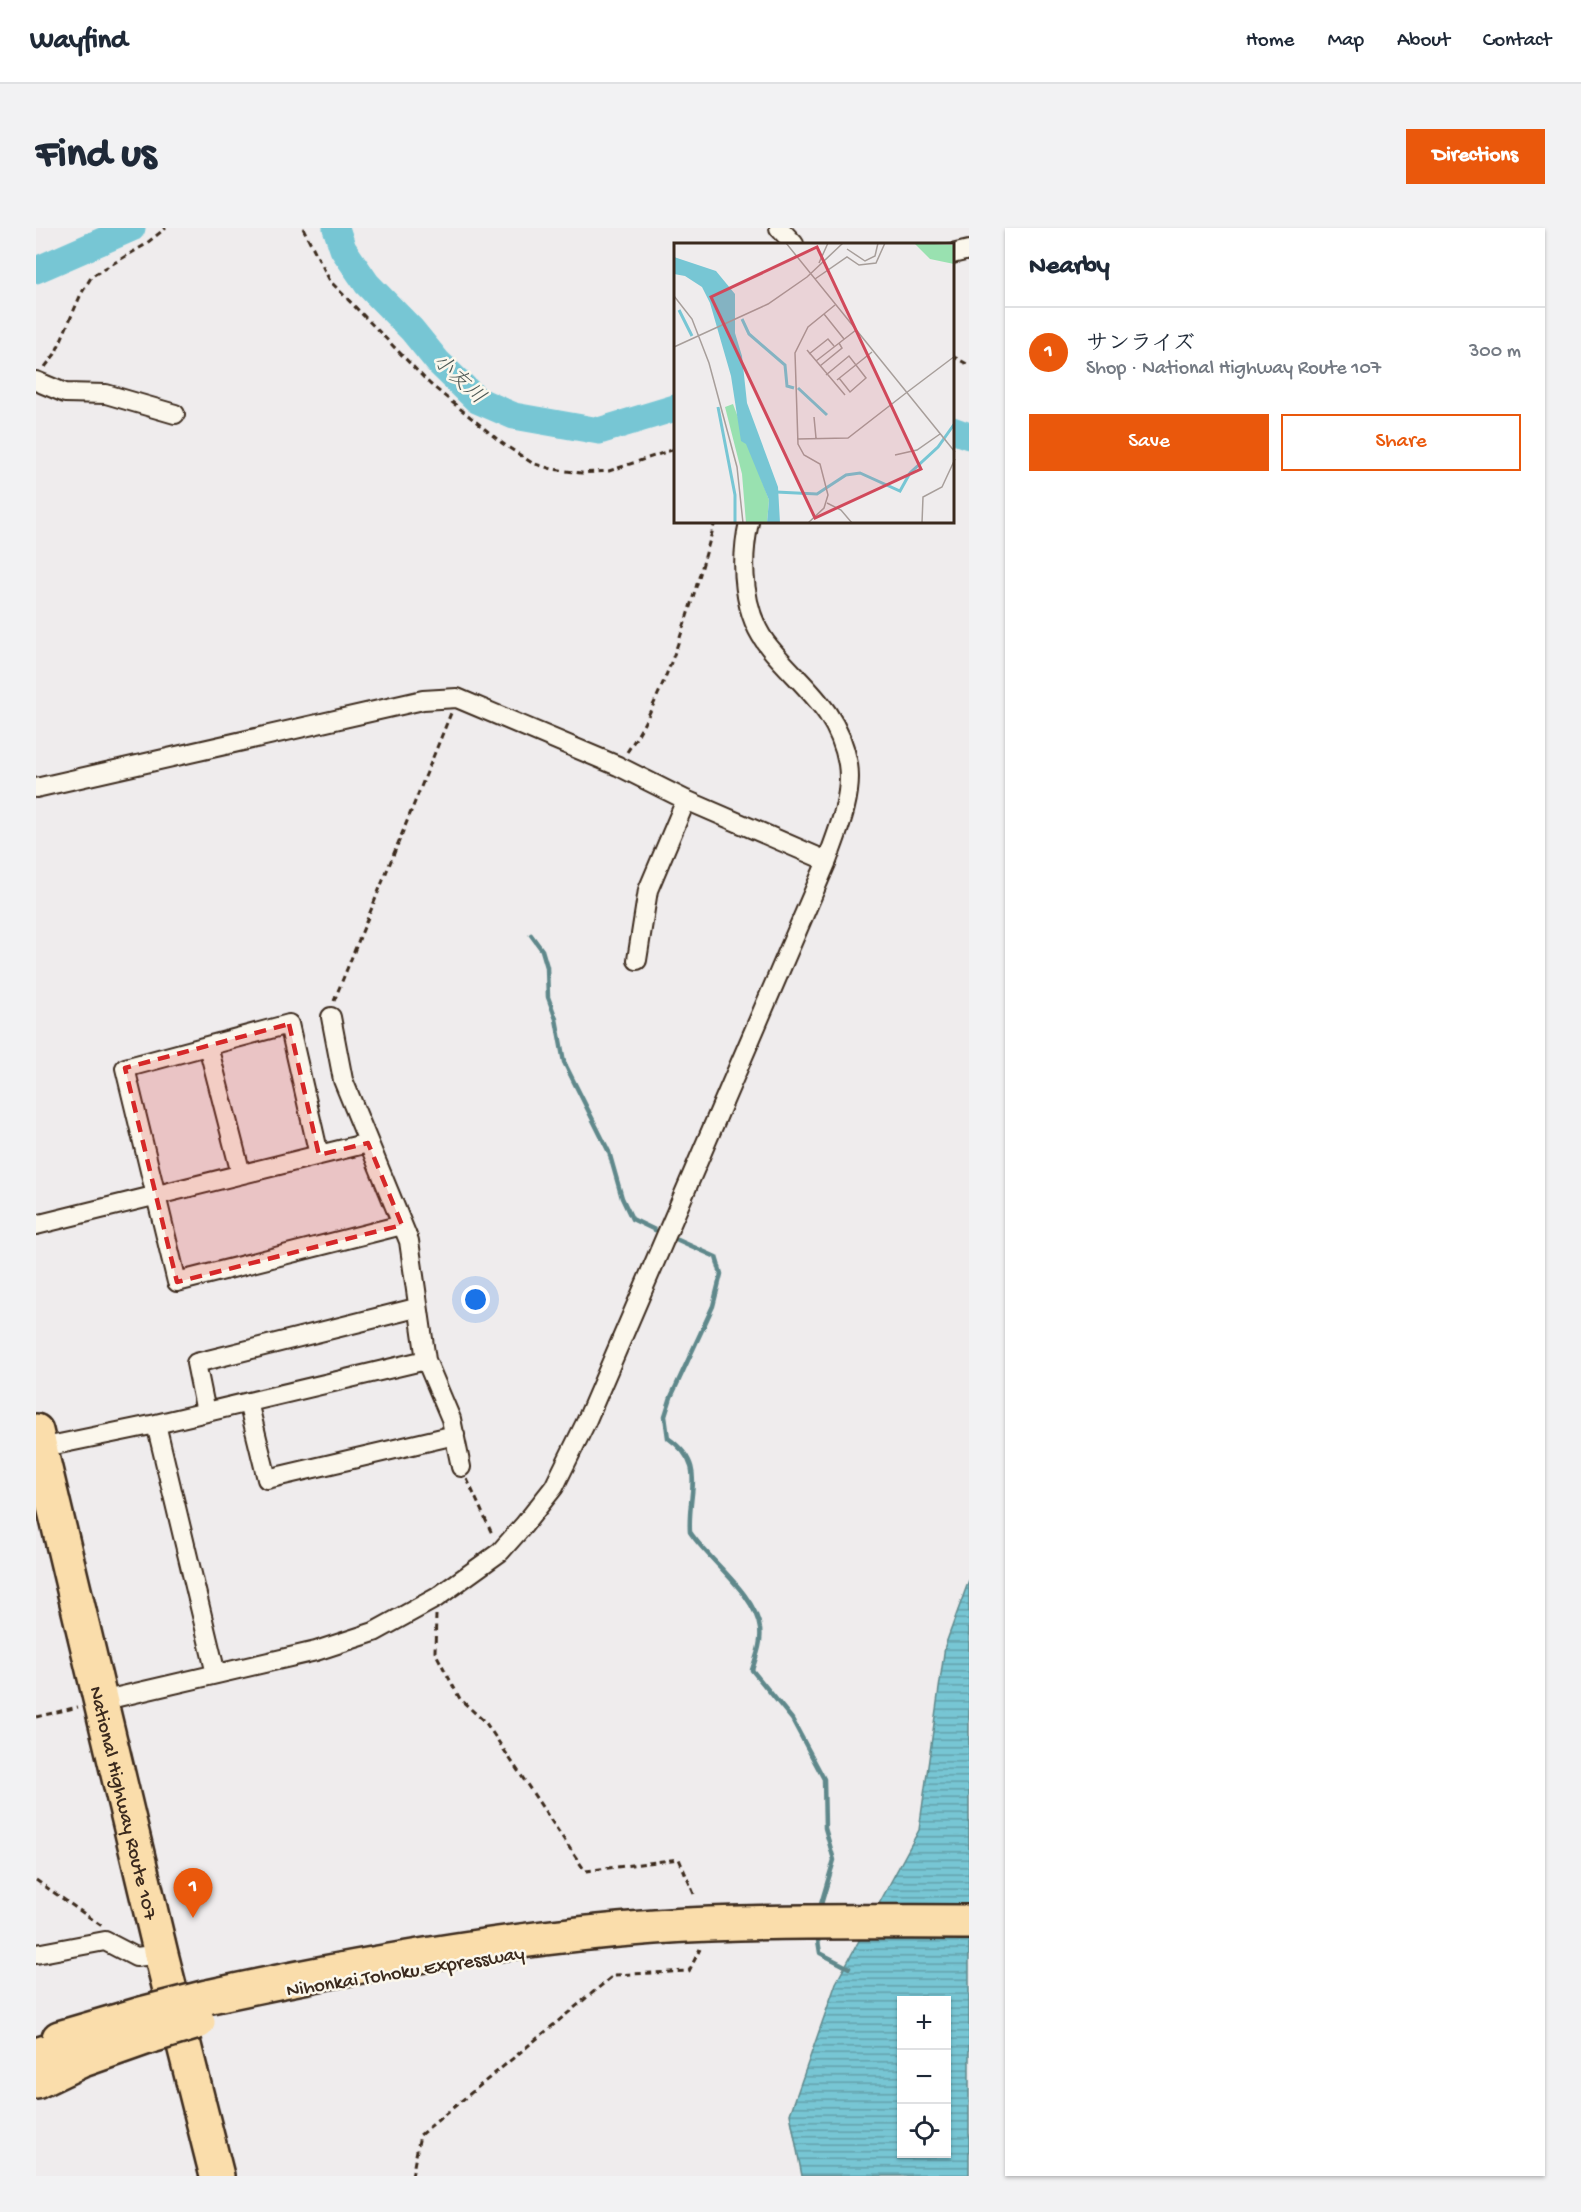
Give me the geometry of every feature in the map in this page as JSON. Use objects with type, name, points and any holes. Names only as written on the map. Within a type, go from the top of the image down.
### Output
[{"type":"highway","name":"National Highway Route 107","points":[[38,1439],[160,1954],[217,2176]]},
{"type":"highway","name":"Nihonkai Tohoku Expressway","points":[[36,2055],[144,2024],[474,1947],[656,1927],[969,1922]]},
{"type":"highway","name":"Nihonkai Tohoku Expressway","points":[[209,2008],[372,1972],[475,1956],[585,1942],[780,1924]]},
{"type":"highway","name":"Nihonkai Tohoku Expressway","points":[[36,2045],[144,2024]]},
{"type":"highway","points":[[36,2039],[144,2024]]},
{"type":"highway","points":[[36,2082],[81,2061],[144,2024]]},
{"type":"street","points":[[779,228],[793,243]]},
{"type":"street","points":[[954,254],[969,250]]},
{"type":"street","points":[[36,381],[65,393],[106,394],[175,414]]},
{"type":"street","points":[[101,1701],[316,1651],[374,1632],[436,1598],[500,1552],[554,1487],[586,1422],[827,861],[842,820],[848,765],[830,717],[811,690],[769,647],[756,624],[746,597],[746,535],[749,524]]},
{"type":"street","points":[[36,788],[423,700],[458,698],[618,766],[686,800],[827,861]]},
{"type":"street","points":[[637,960],[648,890],[686,800]]},
{"type":"street","points":[[331,1017],[343,1080],[409,1241],[416,1308],[426,1360],[451,1419],[461,1467]]},
{"type":"street","points":[[319,1155],[289,1024],[124,1068],[177,1282],[402,1225]]},
{"type":"street","points":[[208,1046],[241,1174]]},
{"type":"street","points":[[36,1225],[368,1143]]},
{"type":"street","points":[[206,1412],[196,1363],[416,1308]]},
{"type":"street","points":[[38,1439],[156,1424],[426,1360]]},
{"type":"street","points":[[248,1402],[267,1479],[455,1435]]},
{"type":"street","points":[[156,1424],[216,1674]]},
{"type":"street","points":[[36,1954],[105,1941],[136,1958],[160,1954]]},
{"type":"path","points":[[36,373],[55,354],[81,294],[92,276],[143,246],[166,228]]},
{"type":"path","points":[[303,228],[330,280],[430,384],[502,444],[532,463],[552,469],[581,473],[609,471],[674,449]]},
{"type":"path","points":[[954,357],[969,364]]},
{"type":"path","points":[[618,766],[645,725],[691,605],[714,524]]},
{"type":"path","points":[[331,1017],[334,997],[458,698]]},
{"type":"path","points":[[461,1467],[500,1552]]},
{"type":"path","points":[[436,1598],[435,1652],[460,1699],[486,1723],[585,1871],[679,1859],[694,1894]]},
{"type":"path","points":[[36,1717],[101,1701]]},
{"type":"path","points":[[36,1880],[106,1929],[105,1941]]},
{"type":"path","points":[[412,2176],[420,2135],[614,1975],[689,1971],[699,1949]]},
{"type":"highlighted area","points":[[289,1024],[319,1155],[368,1143],[402,1225],[177,1282],[125,1068]]},
{"type":"water","points":[[969,1580],[969,2176],[802,2176],[790,2114],[836,1983],[919,1830],[945,1646]]},
{"type":"waterway","name":"小友川","points":[[36,270],[132,228]]},
{"type":"waterway","name":"小友川","points":[[336,228],[343,249],[367,284],[412,330],[438,362],[477,400],[514,416],[599,431],[674,408]]},
{"type":"waterway","name":"小友川","points":[[954,431],[969,436]]},
{"type":"waterway","points":[[531,935],[542,950],[547,967],[548,997],[556,1019],[564,1062],[609,1152],[622,1198],[632,1219],[655,1230]]},
{"type":"waterway","points":[[678,1240],[716,1257],[721,1274],[713,1306],[671,1397],[665,1416],[668,1438],[680,1448],[692,1469],[690,1532],[731,1578],[757,1616],[760,1639],[752,1670],[792,1719],[824,1779],[825,1828],[834,1860],[819,1911]]},
{"type":"waterway","points":[[817,1934],[820,1953],[849,1968]]},
{"type":"place","name":"サンライズ","points":[[193,1918]]}]
